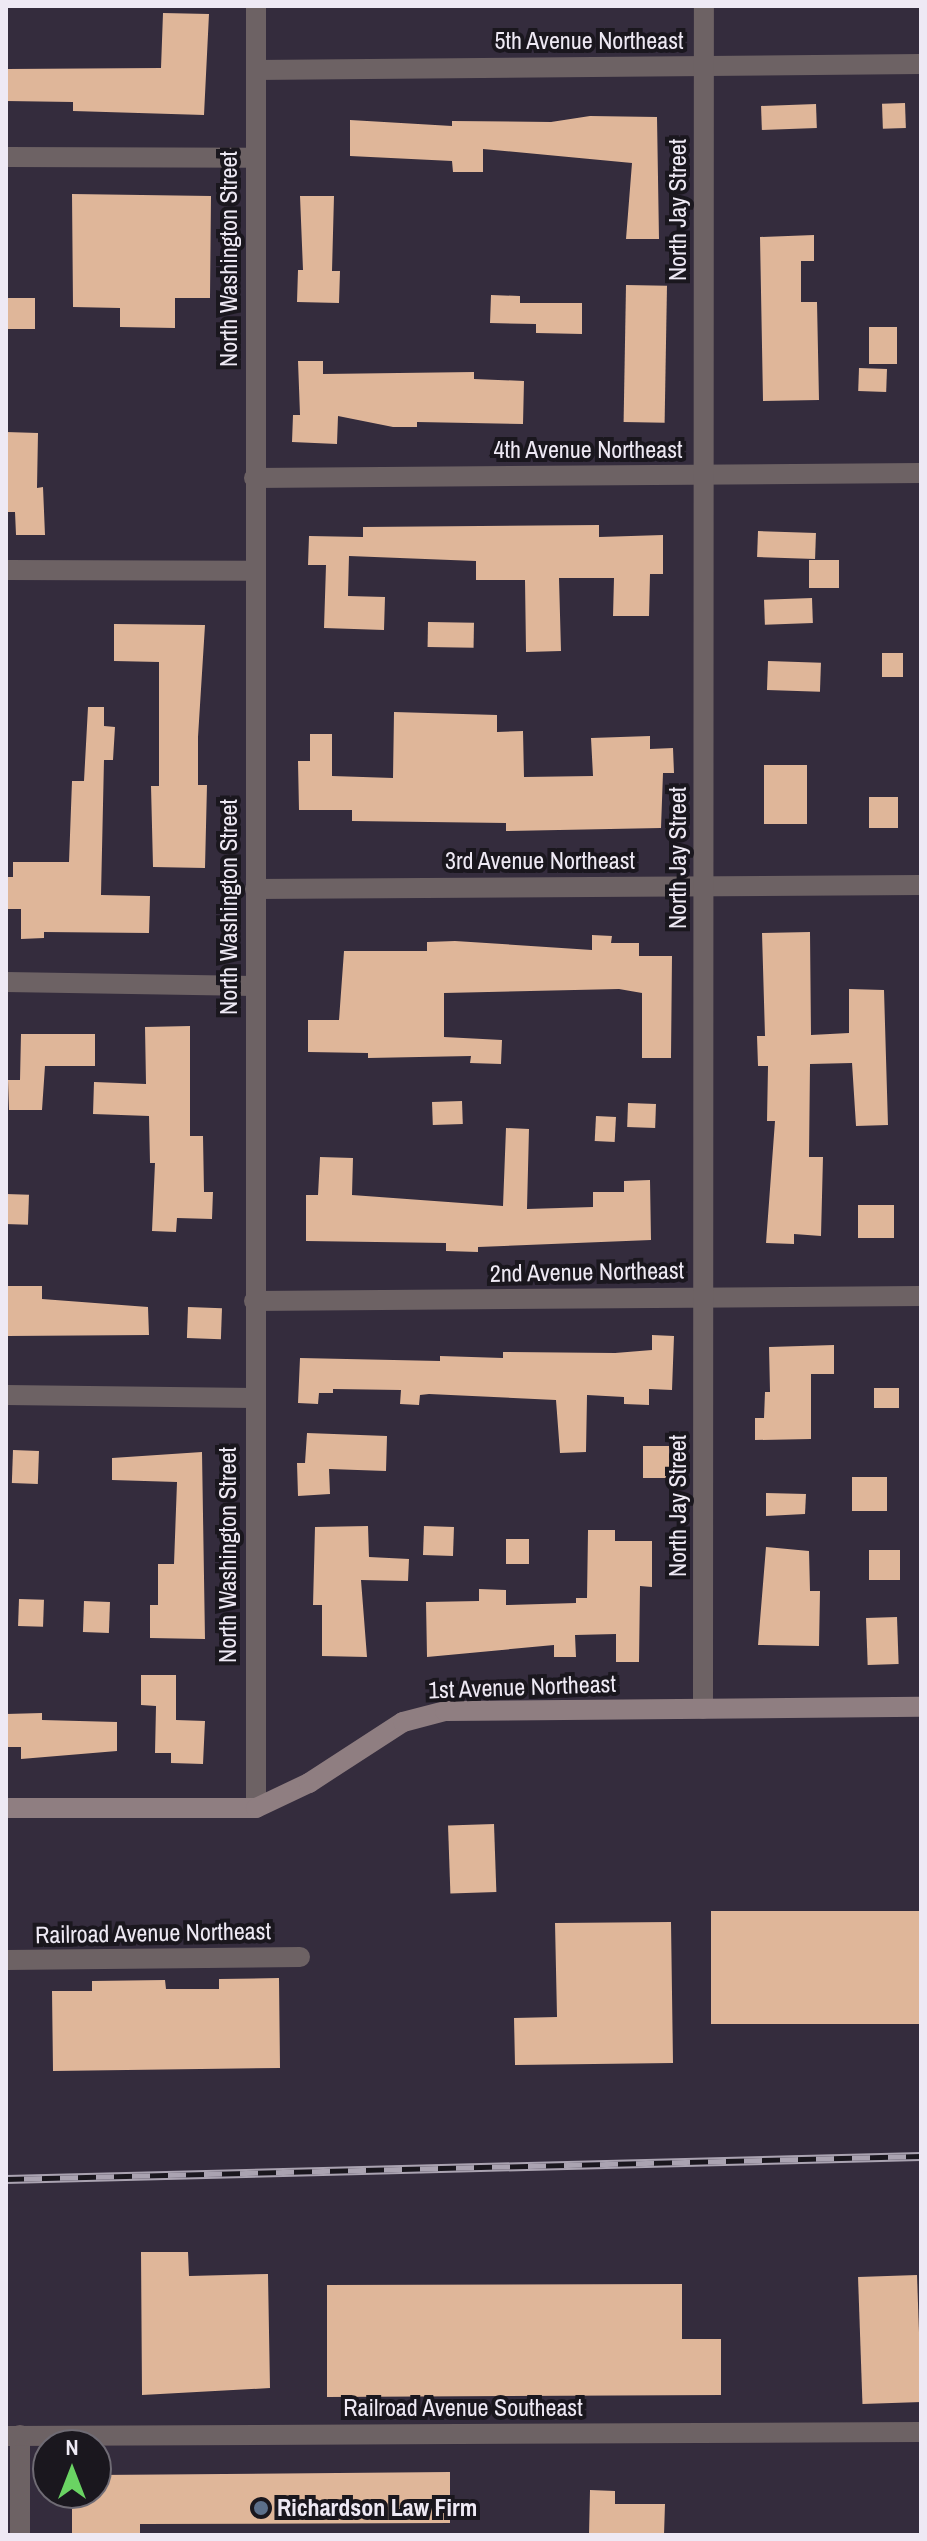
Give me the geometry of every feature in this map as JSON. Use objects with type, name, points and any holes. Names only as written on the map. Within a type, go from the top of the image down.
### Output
[{"type":"street","name":"North Washington Street","points":[[256,6],[256,1808]]},
{"type":"street","name":"North Jay Street","points":[[703,1709],[704,6]]},
{"type":"street","name":"5th Avenue Northeast","points":[[256,70],[921,64]]},
{"type":"street","points":[[6,157],[256,158]]},
{"type":"street","name":"4th Avenue Northeast","points":[[254,478],[921,473]]},
{"type":"street","points":[[6,570],[254,571]]},
{"type":"street","name":"3rd Avenue Northeast","points":[[255,889],[921,885]]},
{"type":"street","points":[[6,982],[255,986]]},
{"type":"street","name":"2nd Avenue Northeast","points":[[254,1301],[921,1296]]},
{"type":"street","points":[[6,1395],[254,1398]]},
{"type":"street","name":"1st Avenue Northeast","points":[[6,1808],[256,1808],[309,1783],[423,1714],[921,1707]]},
{"type":"street","name":"Railroad Avenue Northeast","points":[[6,1960],[300,1957]]},
{"type":"street","name":"Railroad Avenue Southeast","points":[[13,2436],[921,2432]]},
{"type":"street","points":[[13,2436],[20,2535]]},
{"type":"building","points":[[163,13],[209,14],[204,115],[73,111],[73,102],[6,101],[7,69],[161,68]]},
{"type":"building","points":[[905,103],[906,128],[883,129],[882,104]]},
{"type":"building","points":[[816,104],[817,128],[762,130],[761,106]]},
{"type":"building","points":[[590,116],[657,117],[659,239],[626,239],[632,163],[483,149],[483,172],[453,172],[452,161],[350,156],[350,120],[452,126],[452,121],[551,122]]},
{"type":"building","points":[[72,194],[211,196],[210,298],[175,298],[175,328],[120,327],[120,308],[73,307]]},
{"type":"building","points":[[300,196],[334,196],[332,271],[340,271],[339,303],[297,302],[298,270],[303,270]]},
{"type":"building","points":[[814,235],[814,261],[801,261],[801,302],[817,302],[819,400],[763,401],[760,237]]},
{"type":"building","points":[[626,285],[667,286],[665,423],[624,422]]},
{"type":"building","points":[[491,295],[520,296],[520,303],[582,303],[582,334],[536,333],[536,324],[490,323]]},
{"type":"building","points":[[6,298],[35,298],[35,329],[6,329]]},
{"type":"building","points":[[869,327],[897,327],[897,364],[869,364]]},
{"type":"building","points":[[298,361],[323,361],[323,374],[474,372],[474,379],[524,381],[523,424],[417,422],[417,427],[393,427],[338,416],[337,444],[292,442],[293,415],[300,415]]},
{"type":"building","points":[[859,368],[887,369],[886,392],[858,391]]},
{"type":"building","points":[[6,432],[38,433],[37,488],[43,487],[45,535],[16,535],[15,512],[6,512]]},
{"type":"building","points":[[599,525],[599,537],[663,535],[663,574],[650,574],[649,616],[613,616],[614,578],[559,578],[561,651],[526,652],[525,580],[476,580],[476,561],[349,556],[348,596],[385,597],[384,630],[324,628],[326,565],[308,565],[309,536],[363,537],[363,527]]},
{"type":"building","points":[[758,531],[816,533],[815,559],[757,557]]},
{"type":"building","points":[[809,560],[839,560],[839,588],[809,588]]},
{"type":"building","points":[[812,598],[813,623],[765,625],[764,600]]},
{"type":"building","points":[[428,622],[474,623],[474,648],[428,647]]},
{"type":"building","points":[[114,624],[205,625],[198,785],[207,785],[205,868],[153,867],[151,786],[159,786],[159,662],[114,661]]},
{"type":"building","points":[[882,653],[903,653],[903,677],[882,677]]},
{"type":"building","points":[[768,661],[821,663],[820,692],[767,690]]},
{"type":"building","points":[[88,707],[104,707],[104,726],[115,727],[113,760],[104,760],[101,895],[150,896],[149,933],[44,932],[44,938],[21,939],[21,909],[6,909],[6,877],[13,877],[13,862],[69,862],[72,781],[84,781]]},
{"type":"building","points":[[394,712],[497,715],[497,732],[523,731],[524,777],[593,776],[591,738],[650,736],[650,749],[673,748],[674,773],[663,773],[661,828],[506,831],[506,823],[352,821],[352,810],[299,810],[298,761],[310,761],[310,734],[332,734],[332,776],[393,778]]},
{"type":"building","points":[[764,765],[807,765],[807,824],[764,824]]},
{"type":"building","points":[[869,797],[898,797],[898,828],[869,828]]},
{"type":"building","points":[[810,932],[811,1035],[849,1033],[849,989],[884,990],[888,1125],[856,1126],[852,1063],[810,1064],[809,1157],[823,1157],[821,1236],[794,1234],[794,1244],[766,1243],[775,1121],[767,1121],[768,1066],[758,1066],[757,1036],[765,1036],[762,933]]},
{"type":"building","points":[[592,935],[612,936],[611,943],[639,943],[639,956],[672,956],[671,1058],[642,1058],[642,993],[619,989],[444,993],[444,1037],[502,1040],[501,1064],[470,1063],[471,1056],[368,1058],[368,1053],[308,1052],[308,1020],[339,1020],[344,951],[427,951],[427,942],[455,941],[592,950]]},
{"type":"building","points":[[190,1026],[190,1136],[203,1136],[204,1192],[213,1192],[212,1219],[177,1218],[176,1232],[152,1231],[155,1163],[150,1163],[149,1116],[93,1114],[94,1082],[146,1084],[145,1027]]},
{"type":"building","points":[[21,1034],[95,1034],[95,1066],[45,1066],[42,1110],[9,1110],[8,1080],[20,1080]]},
{"type":"building","points":[[462,1101],[463,1124],[433,1125],[432,1102]]},
{"type":"building","points":[[628,1103],[656,1104],[655,1128],[627,1127]]},
{"type":"building","points":[[596,1116],[616,1117],[615,1142],[595,1141]]},
{"type":"building","points":[[506,1128],[529,1129],[527,1209],[593,1207],[593,1192],[624,1192],[624,1181],[650,1180],[651,1240],[478,1247],[478,1252],[446,1251],[446,1243],[306,1241],[306,1195],[318,1195],[320,1157],[353,1158],[352,1195],[503,1206]]},
{"type":"building","points":[[6,1194],[29,1195],[28,1225],[6,1224]]},
{"type":"building","points":[[858,1205],[894,1205],[894,1238],[858,1238]]},
{"type":"building","points":[[8,1286],[42,1286],[42,1299],[148,1307],[149,1335],[7,1336]]},
{"type":"building","points":[[188,1307],[222,1308],[221,1339],[187,1338]]},
{"type":"building","points":[[652,1335],[674,1336],[672,1390],[649,1389],[649,1405],[624,1404],[624,1397],[587,1395],[586,1452],[560,1453],[556,1400],[429,1394],[420,1395],[419,1405],[400,1404],[401,1390],[333,1389],[333,1393],[319,1393],[318,1404],[298,1403],[300,1358],[440,1361],[440,1356],[503,1358],[503,1352],[615,1353],[652,1350]]},
{"type":"building","points":[[834,1345],[834,1374],[811,1374],[811,1439],[755,1440],[755,1418],[764,1418],[765,1392],[770,1392],[769,1347]]},
{"type":"building","points":[[874,1388],[899,1388],[899,1408],[874,1408]]},
{"type":"building","points":[[307,1433],[387,1436],[386,1471],[329,1469],[330,1494],[298,1496],[297,1463],[305,1463]]},
{"type":"building","points":[[643,1446],[669,1446],[669,1478],[643,1478]]},
{"type":"building","points":[[13,1450],[39,1451],[38,1484],[12,1483]]},
{"type":"building","points":[[202,1452],[205,1639],[150,1638],[150,1605],[158,1605],[158,1564],[174,1564],[177,1482],[112,1480],[112,1458]]},
{"type":"building","points":[[852,1477],[887,1477],[887,1511],[852,1511]]},
{"type":"building","points":[[766,1493],[806,1494],[805,1514],[766,1516]]},
{"type":"building","points":[[368,1526],[369,1557],[409,1559],[408,1581],[361,1580],[367,1657],[322,1656],[322,1605],[313,1605],[315,1527]]},
{"type":"building","points":[[424,1526],[454,1527],[453,1556],[423,1555]]},
{"type":"building","points":[[588,1530],[615,1530],[615,1541],[652,1541],[652,1587],[640,1586],[639,1662],[616,1662],[616,1634],[575,1635],[576,1657],[554,1657],[554,1645],[427,1657],[426,1602],[479,1601],[479,1589],[506,1590],[506,1605],[576,1603],[576,1598],[587,1598]]},
{"type":"building","points":[[506,1539],[529,1539],[529,1564],[506,1564]]},
{"type":"building","points":[[766,1547],[809,1551],[810,1591],[820,1591],[819,1646],[758,1645]]},
{"type":"building","points":[[869,1550],[900,1550],[900,1580],[869,1580]]},
{"type":"building","points":[[19,1599],[44,1600],[43,1627],[18,1626]]},
{"type":"building","points":[[84,1601],[110,1602],[109,1633],[83,1632]]},
{"type":"building","points":[[897,1617],[899,1664],[868,1665],[866,1618]]},
{"type":"building","points":[[141,1675],[176,1675],[176,1720],[205,1721],[203,1764],[171,1763],[171,1753],[155,1753],[156,1706],[141,1705]]},
{"type":"building","points":[[42,1713],[42,1720],[117,1722],[117,1751],[21,1759],[21,1747],[6,1747],[6,1714]]},
{"type":"building","points":[[494,1824],[496,1892],[450,1894],[448,1826]]},
{"type":"building","points":[[711,1911],[921,1911],[921,2024],[711,2024]]},
{"type":"building","points":[[671,1922],[673,2063],[515,2065],[514,2018],[557,2017],[555,1923]]},
{"type":"building","points":[[279,1978],[280,2068],[53,2071],[52,1991],[92,1991],[92,1981],[165,1980],[166,1989],[219,1989],[219,1979]]},
{"type":"building","points":[[141,2252],[188,2252],[189,2276],[268,2274],[270,2388],[142,2395]]},
{"type":"building","points":[[917,2275],[921,2402],[862,2404],[858,2277]]},
{"type":"building","points":[[682,2284],[682,2339],[721,2339],[721,2395],[327,2397],[327,2285]]},
{"type":"building","name":"Richardson Law Firm","points":[[450,2472],[450,2523],[140,2524],[140,2535],[72,2535],[72,2509],[112,2509],[112,2475]]},
{"type":"building","points":[[590,2490],[615,2491],[615,2504],[665,2504],[664,2535],[589,2535]]},
{"type":"railway","points":[[6,2179],[921,2156]]},
{"type":"place","name":"Richardson Law Firm","points":[[261,2508]]}]
